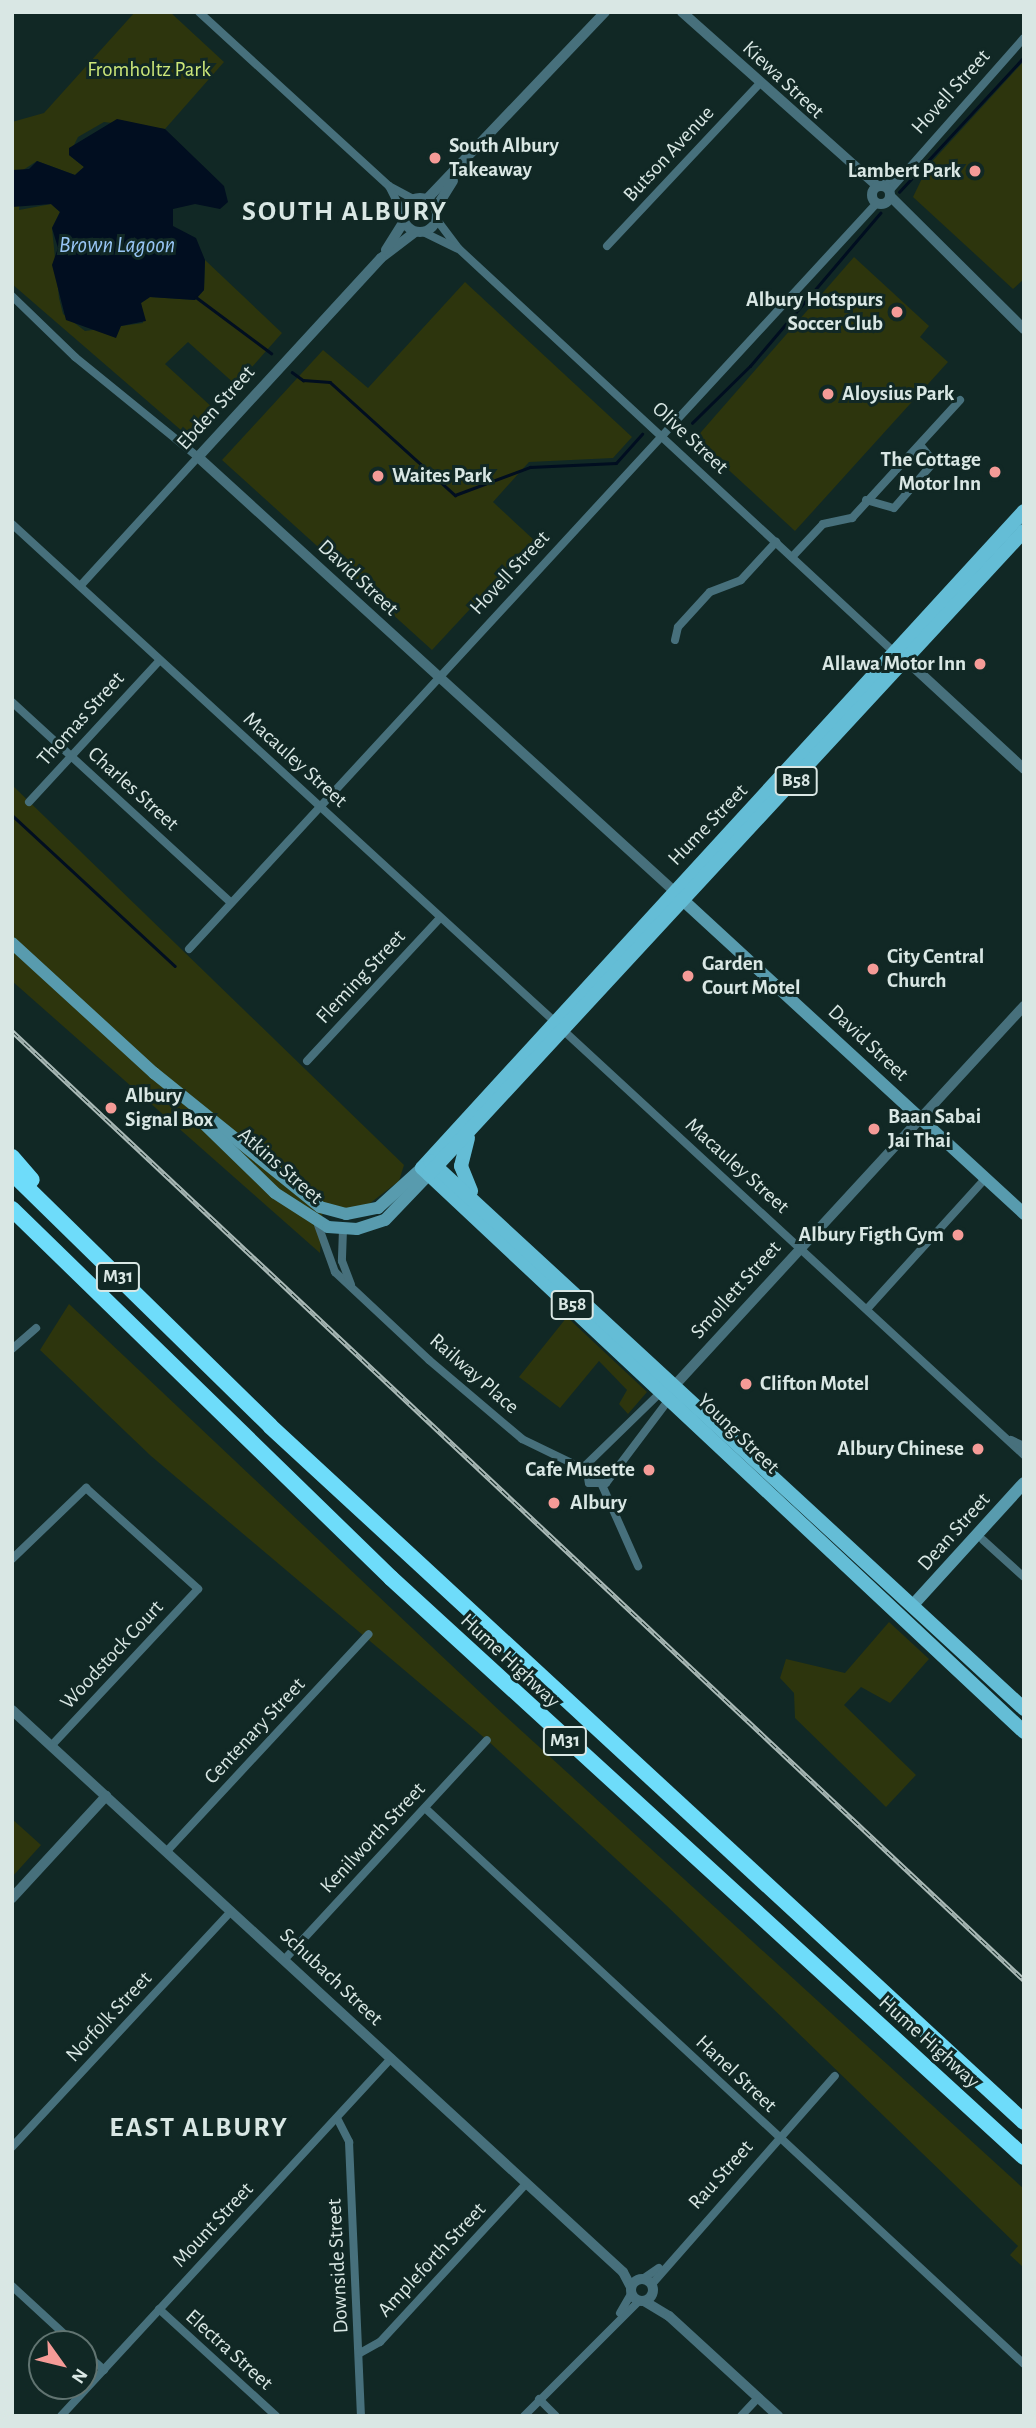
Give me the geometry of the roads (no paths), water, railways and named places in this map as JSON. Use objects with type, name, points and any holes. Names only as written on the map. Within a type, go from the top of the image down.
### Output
[{"type":"highway","points":[[12,1157],[225,1381]]},
{"type":"highway","name":"Hume Highway","points":[[12,1173],[225,1381],[1024,2122]]},
{"type":"highway","name":"Hume Highway","points":[[12,1209],[513,1693],[1024,2157]]},
{"type":"highway","points":[[12,1219],[118,1312]]},
{"type":"main road","name":"Hume Street","points":[[901,657],[1024,511]]},
{"type":"main road","name":"Hume Street","points":[[429,1167],[901,657],[1024,531]]},
{"type":"main road","name":"David Street","points":[[680,897],[1024,1214]]},
{"type":"main road","name":"Atkins Street","points":[[12,943],[304,1216],[343,1229]]},
{"type":"main road","name":"Hume Street","points":[[429,1167],[478,1123],[559,1026]]},
{"type":"main road","name":"Atkins Street","points":[[154,1073],[313,1203],[346,1214],[382,1206],[429,1167]]},
{"type":"main road","name":"B58","points":[[477,1199],[463,1179],[461,1157],[478,1123]]},
{"type":"main road","points":[[258,1158],[300,1203],[343,1229],[388,1218],[429,1167]]},
{"type":"main road","name":"Young Street","points":[[429,1167],[477,1199],[676,1384],[912,1613],[1024,1732]]},
{"type":"main road","name":"Young Street","points":[[429,1167],[666,1395],[1024,1709]]},
{"type":"main road","points":[[666,1395],[676,1384]]},
{"type":"main road","name":"Dean Street","points":[[912,1613],[1024,1483]]},
{"type":"main road","name":"Dean Street","points":[[980,1537],[1024,1495]]},
{"type":"street","points":[[199,12],[389,186],[413,199],[427,198],[458,173],[606,12]]},
{"type":"street","name":"Kiewa Street","points":[[682,12],[1024,329]]},
{"type":"street","name":"Hovell Street","points":[[190,948],[1024,38]]},
{"type":"street","name":"Butson Avenue","points":[[607,246],[758,85]]},
{"type":"street","points":[[389,186],[403,217],[419,232],[437,220],[436,208],[458,173]]},
{"type":"street","points":[[427,198],[436,208]]},
{"type":"street","points":[[403,217],[413,199]]},
{"type":"street","name":"Ebden Street","points":[[381,258],[403,217]]},
{"type":"street","name":"Olive Street","points":[[437,220],[459,249],[659,436],[1024,769]]},
{"type":"street","name":"Ebden Street","points":[[81,585],[381,258],[419,232]]},
{"type":"street","name":"Olive Street","points":[[419,232],[459,249]]},
{"type":"street","name":"David Street","points":[[12,296],[75,357],[198,457],[680,897]]},
{"type":"street","points":[[792,557],[823,524],[845,523],[904,455],[921,446],[960,400]]},
{"type":"street","points":[[866,500],[894,508],[934,462],[921,446]]},
{"type":"street","name":"Macauley Street","points":[[12,524],[1011,1440],[1024,1455]]},
{"type":"street","points":[[675,640],[698,604],[741,580],[776,542]]},
{"type":"street","name":"Thomas Street","points":[[29,802],[160,660]]},
{"type":"street","name":"Charles Street","points":[[12,702],[230,902]]},
{"type":"street","name":"Fleming Street","points":[[307,1061],[440,918]]},
{"type":"street","name":"Smollett Street","points":[[676,1384],[1024,1006]]},
{"type":"street","points":[[867,1309],[985,1179]]},
{"type":"street","name":"Railway Place","points":[[304,1216],[324,1231],[330,1265],[354,1288],[522,1439],[584,1469],[589,1483],[602,1485]]},
{"type":"street","name":"Railway Place","points":[[343,1229],[343,1266],[354,1288]]},
{"type":"street","points":[[12,1349],[36,1328]]},
{"type":"street","points":[[584,1469],[666,1395]]},
{"type":"street","points":[[638,1566],[602,1485],[666,1395]]},
{"type":"street","name":"Macauley Street","points":[[1011,1440],[1024,1446]]},
{"type":"street","points":[[596,1458],[611,1472]]},
{"type":"street","name":"Woodstock Court","points":[[12,1559],[86,1486],[200,1589],[51,1746]]},
{"type":"street","points":[[980,1537],[1024,1577]]},
{"type":"street","name":"Centenary Street","points":[[167,1851],[369,1634]]},
{"type":"street","name":"Schubach Street","points":[[12,1710],[642,2289]]},
{"type":"street","name":"Kenilworth Street","points":[[284,1960],[487,1740]]},
{"type":"street","points":[[12,1898],[106,1796]]},
{"type":"street","name":"Hanel Street","points":[[425,1808],[1024,2364]]},
{"type":"street","name":"Norfolk Street","points":[[12,2147],[231,1911]]},
{"type":"street","name":"Mount Street","points":[[61,2416],[391,2058]]},
{"type":"street","name":"Rau Street","points":[[524,2416],[617,2319],[835,2076]]},
{"type":"street","name":"Downside Street","points":[[337,2118],[349,2142],[361,2416]]},
{"type":"street","name":"Ampleforth Street","points":[[360,2353],[380,2342],[526,2184]]},
{"type":"street","points":[[12,2286],[60,2330]]},
{"type":"street","points":[[642,2289],[778,2416]]},
{"type":"street","name":"Electra Street","points":[[159,2309],[276,2416]]},
{"type":"street","points":[[98,2365],[104,2370]]},
{"type":"street","points":[[741,2416],[758,2398]]},
{"type":"street","points":[[539,2399],[556,2416]]},
{"type":"water","name":"Brown Lagoon","points":[[117,119],[165,129],[224,186],[228,202],[220,209],[195,204],[173,209],[173,226],[196,238],[205,260],[204,290],[195,300],[150,297],[141,303],[146,321],[121,326],[116,338],[66,320],[52,265],[58,248],[52,228],[60,212],[51,204],[12,207],[12,170],[29,169],[37,161],[75,175],[84,167],[69,155],[69,148]]},
{"type":"waterway","points":[[899,192],[1024,57]]},
{"type":"waterway","points":[[692,423],[750,366],[880,213]]},
{"type":"waterway","points":[[196,297],[271,353]]},
{"type":"waterway","points":[[292,372],[303,380],[330,382],[455,495],[530,467],[616,463],[642,434]]},
{"type":"waterway","points":[[12,815],[175,966]]},
{"type":"railway","points":[[12,1031],[1024,1980]]},
{"type":"place","name":"South Albury Takeaway","points":[[435,158]]},
{"type":"place","name":"Lambert Park","points":[[975,171]]},
{"type":"place","name":"Albury Hotspurs Soccer Club","points":[[897,312]]},
{"type":"place","name":"Aloysius Park","points":[[828,394]]},
{"type":"place","name":"The Cottage Motor Inn","points":[[995,472]]},
{"type":"place","name":"Waites Park","points":[[378,476]]},
{"type":"place","name":"Allawa Motor Inn","points":[[980,664]]},
{"type":"place","name":"City Central Church","points":[[873,969]]},
{"type":"place","name":"Garden Court Motel","points":[[688,976]]},
{"type":"place","name":"Albury Signal Box","points":[[111,1108]]},
{"type":"place","name":"Baan Sabai Jai Thai","points":[[874,1129]]},
{"type":"place","name":"Albury Figth Gym","points":[[958,1235]]},
{"type":"place","name":"Clifton Motel","points":[[746,1384]]},
{"type":"place","name":"Albury Chinese","points":[[978,1449]]},
{"type":"place","name":"Cafe Musette","points":[[649,1470]]},
{"type":"place","name":"Albury","points":[[554,1503]]},
{"type":"district","name":"SOUTH ALBURY","points":[[345,212]]},
{"type":"district","name":"EAST ALBURY","points":[[199,2128]]},
{"type":"park label","name":"Fromholtz Park","points":[[149,70]]}]
